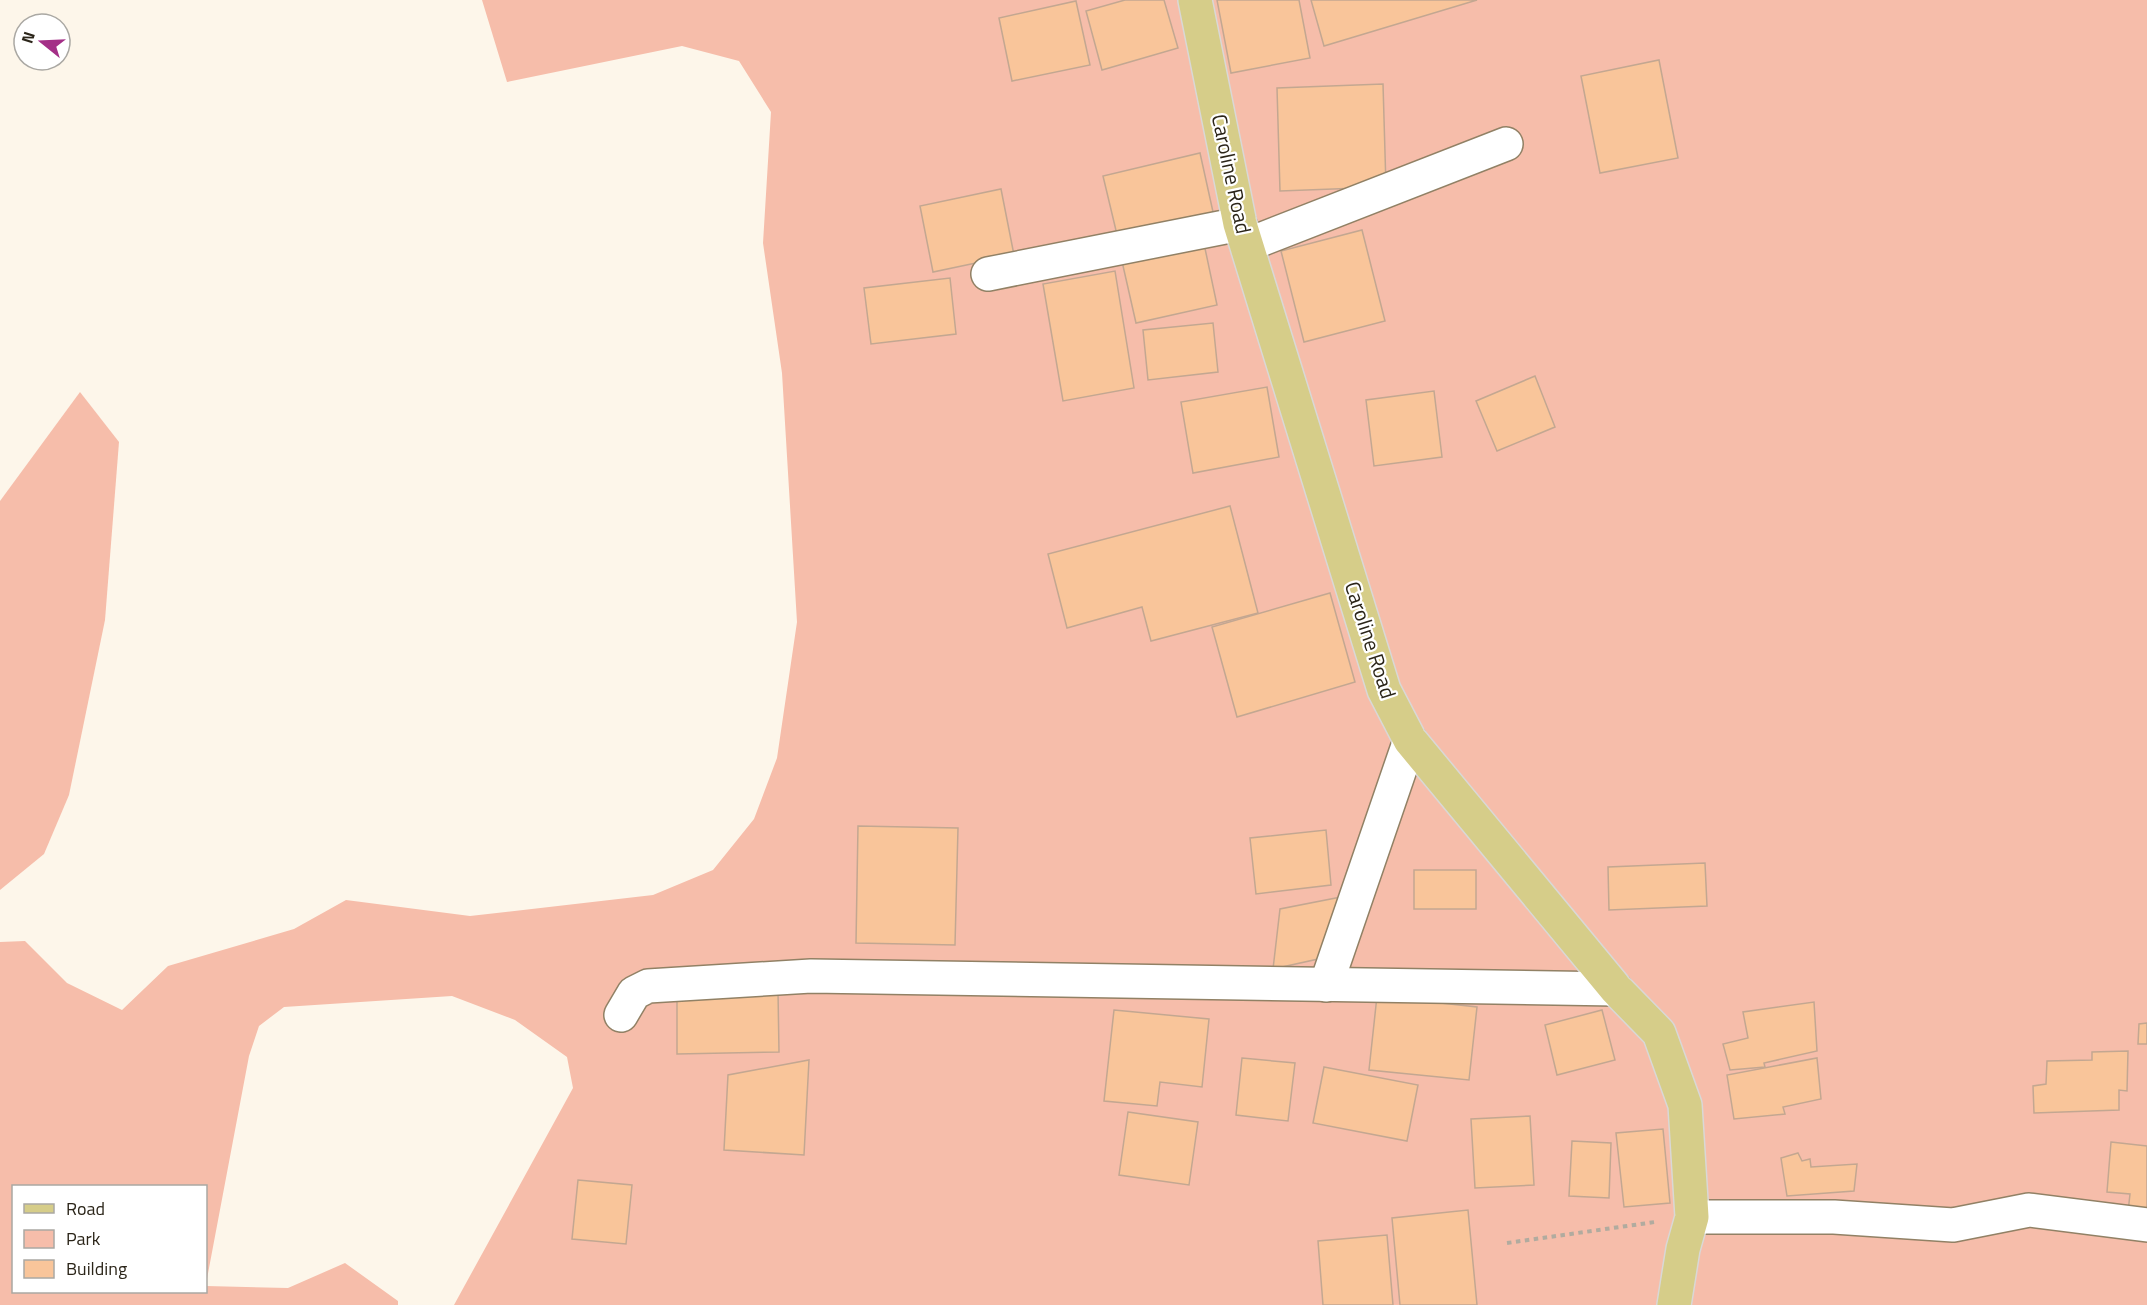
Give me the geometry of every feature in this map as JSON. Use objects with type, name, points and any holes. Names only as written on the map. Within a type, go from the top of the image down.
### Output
[{"type":"main road","name":"Caroline Road","points":[[1195,0],[1244,235],[1384,690],[1410,741],[1616,989],[1659,1033],[1685,1106],[1692,1217],[1683,1249],[1674,1305]]},
{"type":"street","points":[[988,274],[1244,235],[1506,144]]},
{"type":"street","points":[[1326,985],[1410,741]]},
{"type":"street","points":[[621,1016],[634,993],[648,986],[811,976],[1616,989]]},
{"type":"street","points":[[1692,1217],[1834,1217],[1953,1225],[2029,1210],[2147,1225]]},
{"type":"path","points":[[1507,1243],[1692,1217]]},
{"type":"green space","points":[[482,0],[2147,0],[2147,1305],[454,1305],[573,1088],[567,1057],[515,1020],[452,996],[284,1007],[259,1026],[249,1056],[207,1279],[207,1185],[12,1185],[12,1293],[207,1293],[207,1286],[288,1288],[345,1263],[398,1301],[398,1305],[0,1305],[0,942],[25,941],[67,983],[122,1010],[168,966],[294,929],[346,900],[470,916],[653,895],[713,870],[754,819],[777,758],[797,622],[782,373],[763,243],[771,112],[739,61],[682,46],[507,82]]},
{"type":"green space","points":[[80,392],[119,442],[105,620],[69,795],[44,854],[0,890],[0,501]]},
{"type":"building","points":[[1125,0],[1164,0],[1178,48],[1102,70],[1086,11]]},
{"type":"building","points":[[1217,0],[1299,0],[1310,58],[1231,73]]},
{"type":"building","points":[[1311,0],[1477,0],[1324,46]]},
{"type":"building","points":[[1076,1],[1090,65],[1012,81],[999,18]]},
{"type":"building","points":[[1659,60],[1678,158],[1600,173],[1581,76]]},
{"type":"building","points":[[1383,84],[1386,187],[1280,191],[1277,88]]},
{"type":"building","points":[[1200,153],[1215,221],[1119,243],[1103,176]]},
{"type":"building","points":[[1001,189],[1014,255],[933,272],[920,206]]},
{"type":"building","points":[[1362,230],[1385,321],[1304,342],[1281,251]]},
{"type":"building","points":[[1203,239],[1217,305],[1136,323],[1121,257]]},
{"type":"building","points":[[1115,271],[1134,388],[1063,401],[1043,284]]},
{"type":"building","points":[[950,278],[956,334],[871,344],[864,288]]},
{"type":"building","points":[[1213,323],[1218,372],[1148,380],[1143,330]]},
{"type":"building","points":[[1535,376],[1555,427],[1497,451],[1476,401]]},
{"type":"building","points":[[1267,387],[1279,457],[1193,473],[1181,402]]},
{"type":"building","points":[[1434,391],[1442,457],[1374,466],[1366,400]]},
{"type":"building","points":[[1230,506],[1258,613],[1151,641],[1142,607],[1067,628],[1048,554]]},
{"type":"building","points":[[1330,593],[1355,682],[1237,717],[1212,627]]},
{"type":"building","points":[[858,826],[958,828],[955,945],[856,943]]},
{"type":"building","points":[[1326,830],[1331,885],[1256,894],[1250,838]]},
{"type":"building","points":[[1705,863],[1707,906],[1609,910],[1608,867]]},
{"type":"building","points":[[1414,870],[1476,870],[1476,909],[1414,909]]},
{"type":"building","points":[[1341,897],[1327,957],[1273,969],[1280,909]]},
{"type":"building","points":[[778,991],[779,1052],[677,1054],[677,994]]},
{"type":"building","points":[[1377,996],[1477,1007],[1469,1080],[1369,1070]]},
{"type":"building","points":[[1814,1002],[1817,1051],[1764,1063],[1765,1067],[1730,1070],[1723,1044],[1748,1038],[1743,1012]]},
{"type":"building","points":[[1114,1010],[1209,1019],[1202,1087],[1160,1082],[1157,1106],[1104,1101]]},
{"type":"building","points":[[1602,1010],[1615,1060],[1557,1075],[1545,1025]]},
{"type":"building","points":[[2147,1023],[2147,1044],[2138,1044],[2139,1024]]},
{"type":"building","points":[[2128,1051],[2127,1091],[2119,1090],[2119,1110],[2034,1113],[2033,1086],[2046,1084],[2047,1061],[2092,1060],[2092,1052]]},
{"type":"building","points":[[1242,1058],[1295,1063],[1288,1121],[1236,1115]]},
{"type":"building","points":[[1817,1058],[1821,1099],[1783,1107],[1785,1114],[1734,1119],[1727,1075]]},
{"type":"building","points":[[809,1060],[804,1155],[724,1150],[728,1075]]},
{"type":"building","points":[[1324,1067],[1418,1085],[1407,1141],[1313,1123]]},
{"type":"building","points":[[1128,1112],[1198,1122],[1189,1185],[1119,1175]]},
{"type":"building","points":[[1530,1116],[1534,1185],[1475,1188],[1471,1119]]},
{"type":"building","points":[[1663,1129],[1670,1203],[1624,1207],[1616,1133]]},
{"type":"building","points":[[1572,1141],[1611,1143],[1609,1198],[1569,1196]]},
{"type":"building","points":[[2111,1142],[2147,1146],[2147,1215],[2128,1212],[2130,1194],[2107,1192]]},
{"type":"building","points":[[1798,1153],[1802,1161],[1810,1159],[1811,1167],[1857,1164],[1854,1191],[1787,1196],[1781,1158]]},
{"type":"building","points":[[578,1180],[632,1185],[626,1244],[572,1239]]},
{"type":"building","points":[[1468,1210],[1477,1305],[1400,1305],[1392,1218]]},
{"type":"building","points":[[1387,1235],[1393,1305],[1323,1305],[1318,1241]]}]
